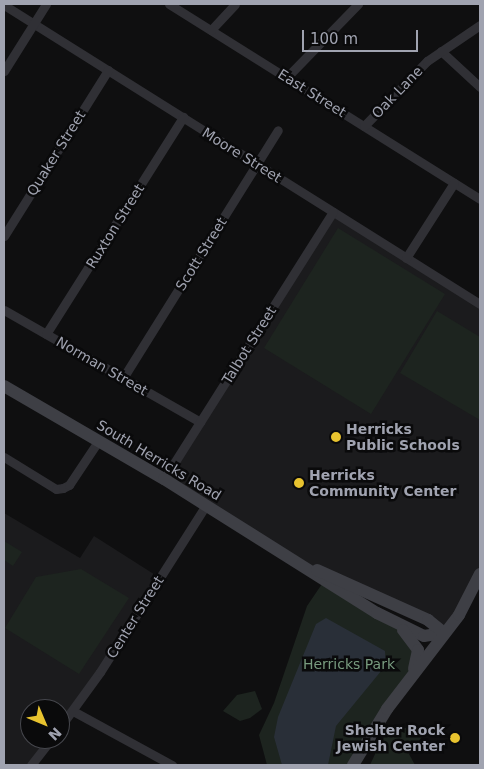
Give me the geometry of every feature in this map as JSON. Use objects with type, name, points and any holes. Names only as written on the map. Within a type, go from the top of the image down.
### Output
[{"type":"main road","name":"South Herricks Road","points":[[4,386],[164,479],[298,561],[334,589],[398,625],[424,636],[444,633]]},
{"type":"main road","name":"South Herricks Road","points":[[298,561],[428,620],[444,633]]},
{"type":"main road","points":[[353,765],[414,673],[465,605],[480,574]]},
{"type":"main road","points":[[398,625],[415,642],[418,650],[414,673]]},
{"type":"street","points":[[4,71],[46,4]]},
{"type":"street","name":"East Street","points":[[169,4],[480,199]]},
{"type":"street","points":[[211,30],[235,4]]},
{"type":"street","points":[[287,77],[358,4]]},
{"type":"street","name":"Moore Street","points":[[4,5],[480,304]]},
{"type":"street","name":"Oak Lane","points":[[364,126],[412,76],[441,50],[480,25]]},
{"type":"street","points":[[441,50],[480,87]]},
{"type":"street","name":"Quaker Street","points":[[4,236],[108,70]]},
{"type":"street","name":"Ruxton Street","points":[[46,334],[183,117]]},
{"type":"street","name":"Scott Street","points":[[123,378],[278,130]]},
{"type":"street","points":[[406,258],[454,183]]},
{"type":"street","name":"Talbot Street","points":[[164,479],[333,212]]},
{"type":"street","name":"Norman Street","points":[[4,310],[200,422]]},
{"type":"street","points":[[4,457],[56,489],[63,488],[70,485],[99,440]]},
{"type":"street","name":"Center Street","points":[[70,715],[206,505]]},
{"type":"street","points":[[73,711],[172,765]]},
{"type":"street","points":[[30,765],[43,749]]},
{"type":"shaded area","name":"Herricks Public Schools","points":[[333,212],[480,304],[480,574],[444,633],[298,561],[164,479]]},
{"type":"shaded area","points":[[4,513],[80,558],[94,536],[160,578],[70,712],[70,699],[20,699],[20,749],[43,749],[31,765],[4,765]]},
{"type":"shaded area","points":[[326,618],[385,651],[386,665],[336,726],[328,765],[282,765],[274,737],[278,717],[316,624]]},
{"type":"green space","points":[[338,228],[445,294],[371,414],[264,348]]},
{"type":"green space","points":[[437,311],[480,337],[480,420],[400,373]]},
{"type":"green space","points":[[4,541],[22,552],[13,566],[4,560]]},
{"type":"green space","points":[[81,569],[129,598],[79,674],[5,628],[36,577]]},
{"type":"green space","name":"Herricks Park","points":[[324,581],[398,625],[417,658],[353,765],[267,765],[259,735],[274,703],[307,606]]},
{"type":"green space","points":[[255,691],[262,709],[250,718],[240,721],[223,711],[237,695]]},
{"type":"green space","points":[[388,726],[424,730],[424,734],[409,754],[415,765],[370,765]]},
{"type":"place","name":"Herricks Public Schools","points":[[336,437]]},
{"type":"place","name":"Herricks Community Center","points":[[299,483]]},
{"type":"place","name":"Shelter Rock Jewish Center","points":[[455,738]]}]
